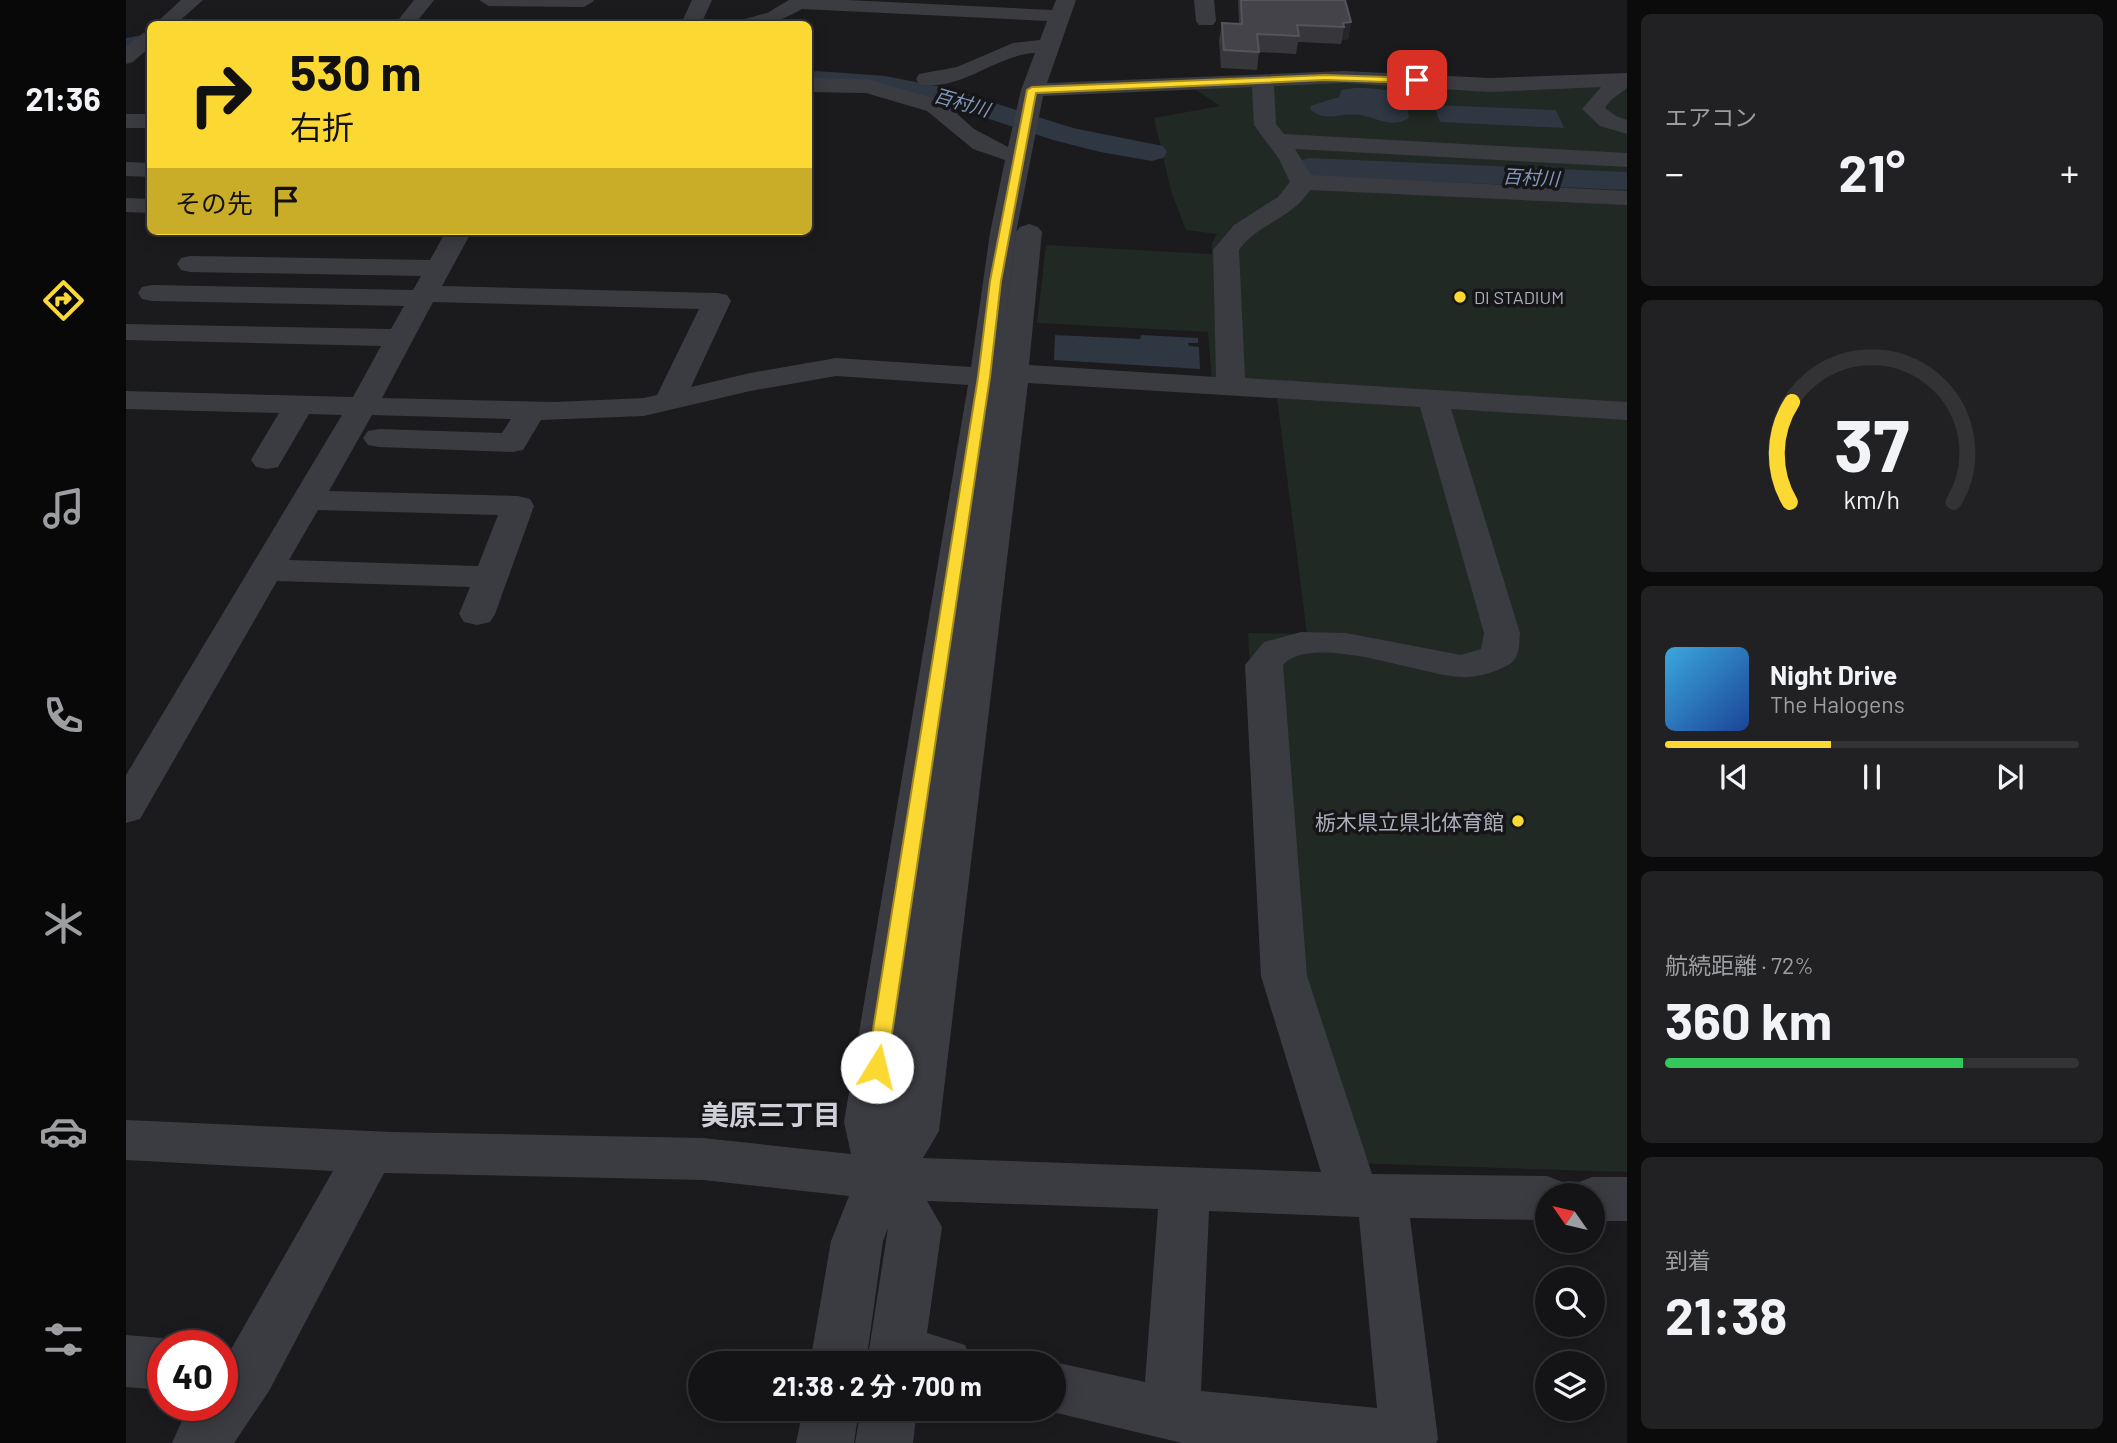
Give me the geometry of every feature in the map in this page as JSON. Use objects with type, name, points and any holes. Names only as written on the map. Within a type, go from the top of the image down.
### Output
[{"type":"street","points":[[168,21],[193,0]]},
{"type":"street","points":[[407,21],[424,0]]},
{"type":"street","points":[[489,0],[585,1],[574,21]]},
{"type":"street","points":[[692,21],[702,0]]},
{"type":"street","points":[[840,1351],[857,1241],[882,1178],[914,1131],[999,375],[1025,265],[1031,132],[1043,90],[1087,0]]},
{"type":"street","points":[[1204,0],[1206,21]]},
{"type":"street","points":[[758,21],[805,2],[1062,8],[1046,46],[1043,90]]},
{"type":"street","points":[[130,68],[147,42]]},
{"type":"street","points":[[927,79],[963,72],[1020,47],[1046,46]]},
{"type":"street","points":[[1043,90],[1344,77],[1490,85],[1626,79]]},
{"type":"street","points":[[1626,79],[1602,96],[1593,109],[1608,121],[1627,127]]},
{"type":"street","points":[[1231,387],[1226,250],[1232,239],[1246,227],[1297,194],[1302,182],[1290,158],[1265,125],[1263,80]]},
{"type":"street","points":[[812,85],[867,86],[935,106],[966,134],[996,151],[1031,132]]},
{"type":"street","points":[[126,121],[147,121]]},
{"type":"street","points":[[1277,141],[1409,146],[1515,175],[1627,198]]},
{"type":"street","points":[[1302,182],[1515,175],[1627,160]]},
{"type":"street","points":[[126,169],[147,170]]},
{"type":"street","points":[[126,205],[147,206]]},
{"type":"street","points":[[126,809],[362,407],[457,235]]},
{"type":"street","points":[[190,264],[438,268]]},
{"type":"street","points":[[152,293],[717,301],[669,401]]},
{"type":"street","points":[[126,332],[400,338]]},
{"type":"street","points":[[126,400],[531,410],[644,407],[750,382],[836,367],[1433,398],[1627,411]]},
{"type":"street","points":[[1066,1391],[1171,1415],[1409,1441],[1367,1195],[1284,976],[1264,665],[1270,654],[1283,646],[1318,642],[1461,666],[1483,663],[1499,655],[1502,633],[1433,398]]},
{"type":"street","points":[[267,460],[299,405]]},
{"type":"street","points":[[379,438],[512,443],[531,410]]},
{"type":"street","points":[[307,500],[518,506],[477,614]]},
{"type":"street","points":[[266,570],[491,577]]},
{"type":"street","points":[[126,1140],[370,1152],[703,1159],[882,1178],[1367,1195],[1535,1198]]},
{"type":"street","points":[[238,1366],[370,1152]]},
{"type":"street","points":[[882,1178],[916,1227],[912,1351]]},
{"type":"street","points":[[1171,1415],[1185,1189]]},
{"type":"street","points":[[1605,1199],[1627,1199]]},
{"type":"street","points":[[126,1361],[147,1363]]},
{"type":"street","points":[[201,1443],[211,1421]]},
{"type":"street","points":[[825,1443],[829,1421]]},
{"type":"street","points":[[884,1443],[887,1421]]},
{"type":"shaded area","points":[[1298,81],[1627,87],[1627,1172],[1321,1162],[1266,976],[1248,633],[1307,634],[1275,383],[1212,380],[1208,332],[1037,323],[1046,245],[1212,254],[1212,243],[1217,234],[1186,230],[1171,191],[1154,118],[1220,106],[1192,87]]},
{"type":"water","points":[[1355,88],[1396,93],[1405,101],[1409,118],[1390,123],[1353,114],[1328,117],[1311,110],[1310,106],[1339,97],[1342,90]]},
{"type":"water","points":[[1434,105],[1556,110],[1564,128],[1440,122]]},
{"type":"water","points":[[1055,335],[1140,339],[1141,335],[1198,338],[1198,343],[1188,343],[1189,346],[1199,347],[1200,369],[1054,360]]},
{"type":"building","points":[[1241,0],[1345,0],[1351,22],[1343,23],[1344,27],[1297,25],[1299,36],[1257,34],[1259,52],[1224,50],[1222,23],[1242,24]]},
{"type":"waterway","name":"百村川","points":[[126,46],[147,42]]},
{"type":"waterway","name":"百村川","points":[[817,79],[885,84],[947,96],[1063,134],[1111,146],[1152,152]]},
{"type":"waterway","name":"百村川","points":[[1309,167],[1627,181]]},
{"type":"place","name":"DI STADIUM","points":[[1460,297]]},
{"type":"place","name":"栃木県立県北体育館","points":[[1518,821]]},
{"type":"district","name":"美原三丁目","points":[[771,1114]]},
{"type":"route","points":[[877,1067],[984,377],[996,281],[1017,156],[1032,90],[1325,77],[1417,80]]}]
